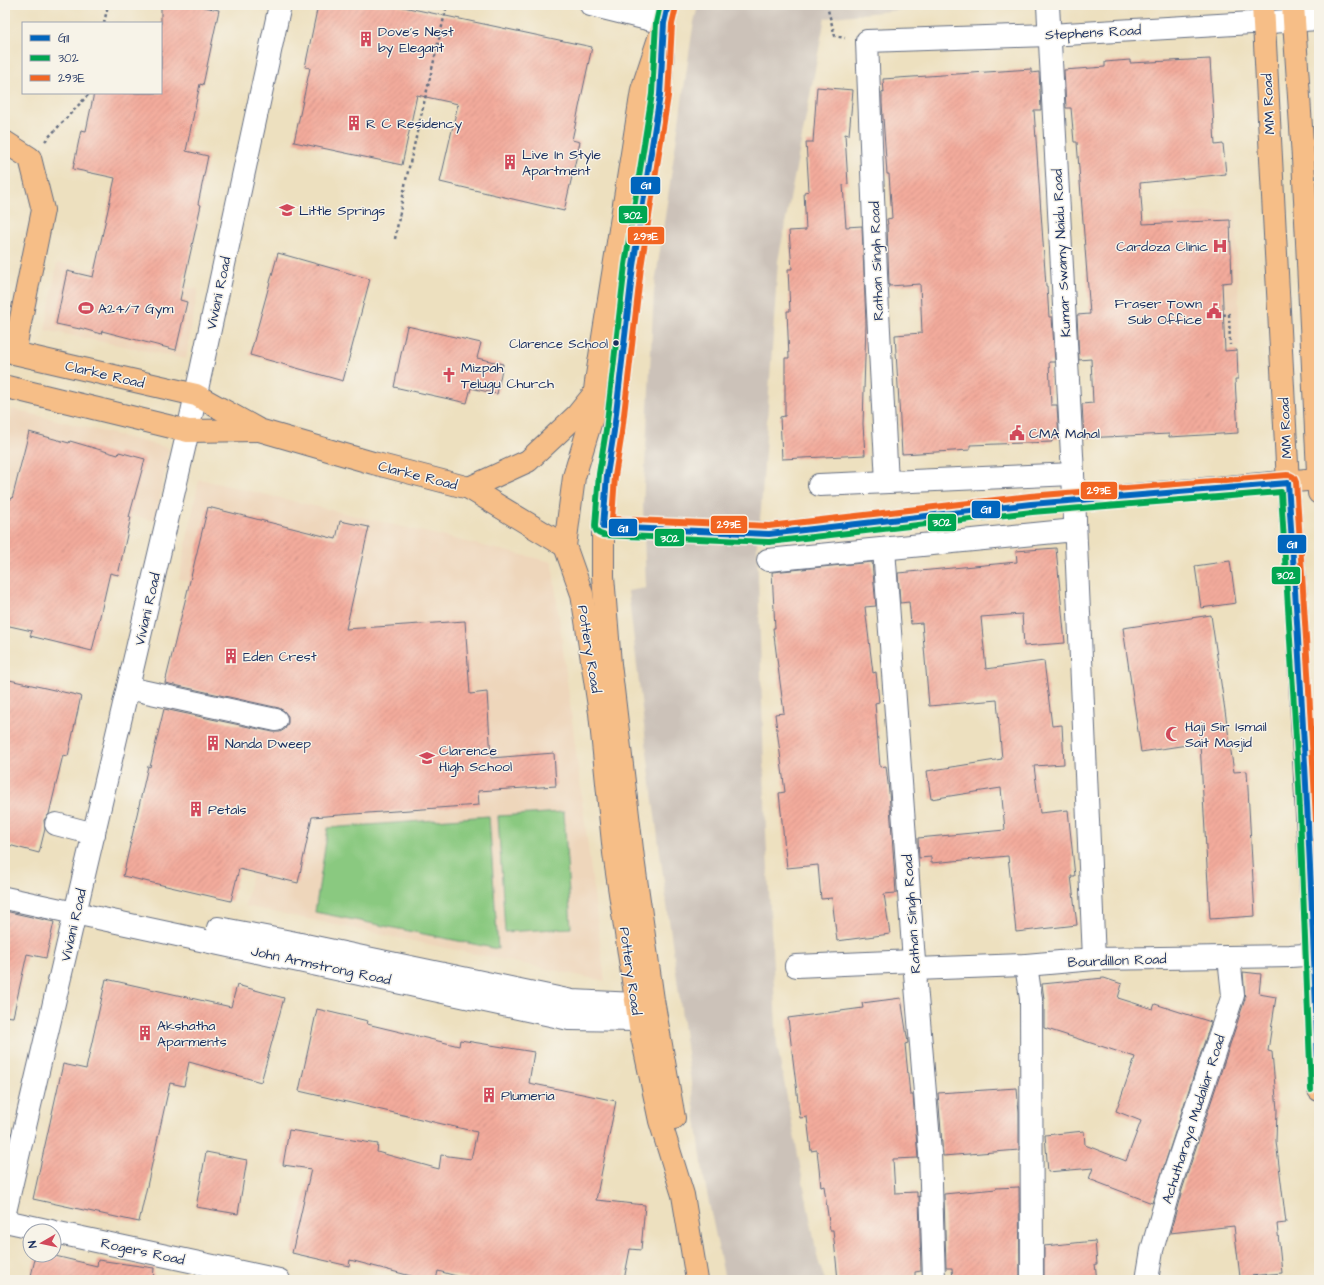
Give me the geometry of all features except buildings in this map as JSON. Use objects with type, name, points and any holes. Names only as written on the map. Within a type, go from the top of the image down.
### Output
[{"type":"main road","points":[[603,527],[769,534],[1074,500],[1288,482],[1319,484],[1294,13]]},
{"type":"main road","points":[[666,14],[660,95],[633,266],[614,431],[607,475],[603,527],[603,576],[610,664],[633,858],[653,1000],[674,1120],[682,1195]]},
{"type":"main road","name":"Pottery Road","points":[[666,14],[642,90],[594,393],[592,417],[574,477],[565,546],[582,594],[600,712],[614,853],[637,1012],[660,1122],[682,1195],[697,1280]]},
{"type":"main road","name":"MM Road","points":[[1263,14],[1288,482],[1317,954],[1319,1090]]},
{"type":"main road","points":[[5,142],[30,158]]},
{"type":"main road","name":"Clarke Road","points":[[30,158],[43,210],[6,390],[188,431],[259,430]]},
{"type":"main road","name":"Clarke Road","points":[[14,353],[196,394],[259,430],[373,464],[469,488],[565,546]]},
{"type":"main road","points":[[469,488],[528,461],[578,415],[594,393]]},
{"type":"street","name":"Viviani Road","points":[[5,1212],[188,431],[280,5]]},
{"type":"street","points":[[591,5],[666,14]]},
{"type":"street","name":"Kumar Swamy Naidu Road","points":[[1048,5],[1073,474],[1094,959]]},
{"type":"street","name":"Stephens Road","points":[[867,41],[1049,35],[1263,14],[1294,13],[1319,19]]},
{"type":"street","name":"Rathan Singh Road","points":[[867,41],[886,482]]},
{"type":"street","points":[[819,485],[1073,474]]},
{"type":"street","points":[[768,560],[1075,530]]},
{"type":"street","name":"Rathan Singh Road","points":[[884,549],[914,965],[929,1146],[934,1280]]},
{"type":"street","points":[[128,688],[276,720]]},
{"type":"street","points":[[56,824],[94,834]]},
{"type":"street","name":"John Armstrong Road","points":[[5,887],[32,893],[77,908]]},
{"type":"street","name":"John Armstrong Road","points":[[5,898],[291,942],[572,1002],[637,1012]]},
{"type":"street","name":"Bourdillon Road","points":[[796,966],[1026,965],[1094,959],[1317,954]]},
{"type":"street","name":"Achutharaya Mudaliar Road","points":[[1147,1280],[1152,1250],[1170,1186],[1233,995],[1229,957]]},
{"type":"street","points":[[1026,965],[1031,999],[1032,1280]]},
{"type":"street","points":[[5,1221],[22,1225]]},
{"type":"street","name":"Rogers Road","points":[[62,1234],[227,1274],[279,1280]]},
{"type":"path","points":[[104,22],[108,5]]},
{"type":"path","points":[[396,239],[406,180],[447,5]]},
{"type":"path","points":[[830,5],[828,10],[835,36],[867,41]]},
{"type":"path","points":[[30,158],[88,94]]},
{"type":"path","points":[[1223,315],[1229,314],[1230,344]]},
{"type":"shaded area","points":[[698,5],[945,5],[825,18],[778,261],[761,510],[757,542],[766,832],[777,1045],[818,1260],[825,1280],[725,1280],[704,1179],[653,801],[628,591],[646,588],[643,506],[654,291],[693,27]]},
{"type":"shaded area","points":[[1236,211],[1240,347],[1154,351],[1150,215]]},
{"type":"shaded area","points":[[57,263],[198,289],[186,359],[45,330]]},
{"type":"shaded area","points":[[12,409],[169,448],[156,521],[5,487],[5,438]]},
{"type":"shaded area","name":"Clarence High School","points":[[199,479],[552,562],[605,981],[245,906],[310,609],[179,579]]},
{"type":"green space","points":[[564,812],[571,928],[505,932],[498,816]]},
{"type":"green space","points":[[489,816],[498,949],[315,912],[328,828]]},
{"type":"transit line","name":"302","points":[[660,5],[656,23],[652,94],[625,265],[606,430],[599,474],[595,526],[596,531],[603,535],[769,542],[1032,512],[1281,492],[1299,787],[1311,1090]]},
{"type":"transit line","name":"G11","points":[[668,5],[664,23],[660,95],[633,266],[614,431],[607,475],[603,527],[769,534],[1031,504],[1288,483],[1306,786],[1319,1090]]},
{"type":"transit line","name":"293E","points":[[676,7],[672,24],[668,96],[641,267],[622,432],[615,476],[612,519],[769,526],[1030,496],[1287,475],[1292,476],[1296,482],[1309,683],[1319,884]]},
{"type":"place","name":"Dove's Nest by Elegant","points":[[366,39]]},
{"type":"place","name":"R C Residency","points":[[354,123]]},
{"type":"place","name":"Live In Style Apartment","points":[[510,162]]},
{"type":"place","name":"Little Springs","points":[[287,210]]},
{"type":"place","name":"Cardoza Clinic","points":[[1220,246]]},
{"type":"place","name":"A24/7 Gym","points":[[86,308]]},
{"type":"place","name":"Fraser Town Sub Office","points":[[1214,311]]},
{"type":"place","name":"Clarence School","points":[[616,343]]},
{"type":"place","name":"Mizpah Telugu Church","points":[[449,375]]},
{"type":"place","name":"CMA Mahal","points":[[1017,433]]},
{"type":"place","name":"Eden Crest","points":[[231,656]]},
{"type":"place","name":"Haji Sir Ismail Sait Masjid","points":[[1173,734]]},
{"type":"place","name":"Nanda Dweep","points":[[213,743]]},
{"type":"place","name":"Clarence High School","points":[[427,758]]},
{"type":"place","name":"Petals","points":[[196,809]]},
{"type":"place","name":"Akshatha Aparments","points":[[145,1033]]},
{"type":"place","name":"Plumeria","points":[[489,1095]]}]
